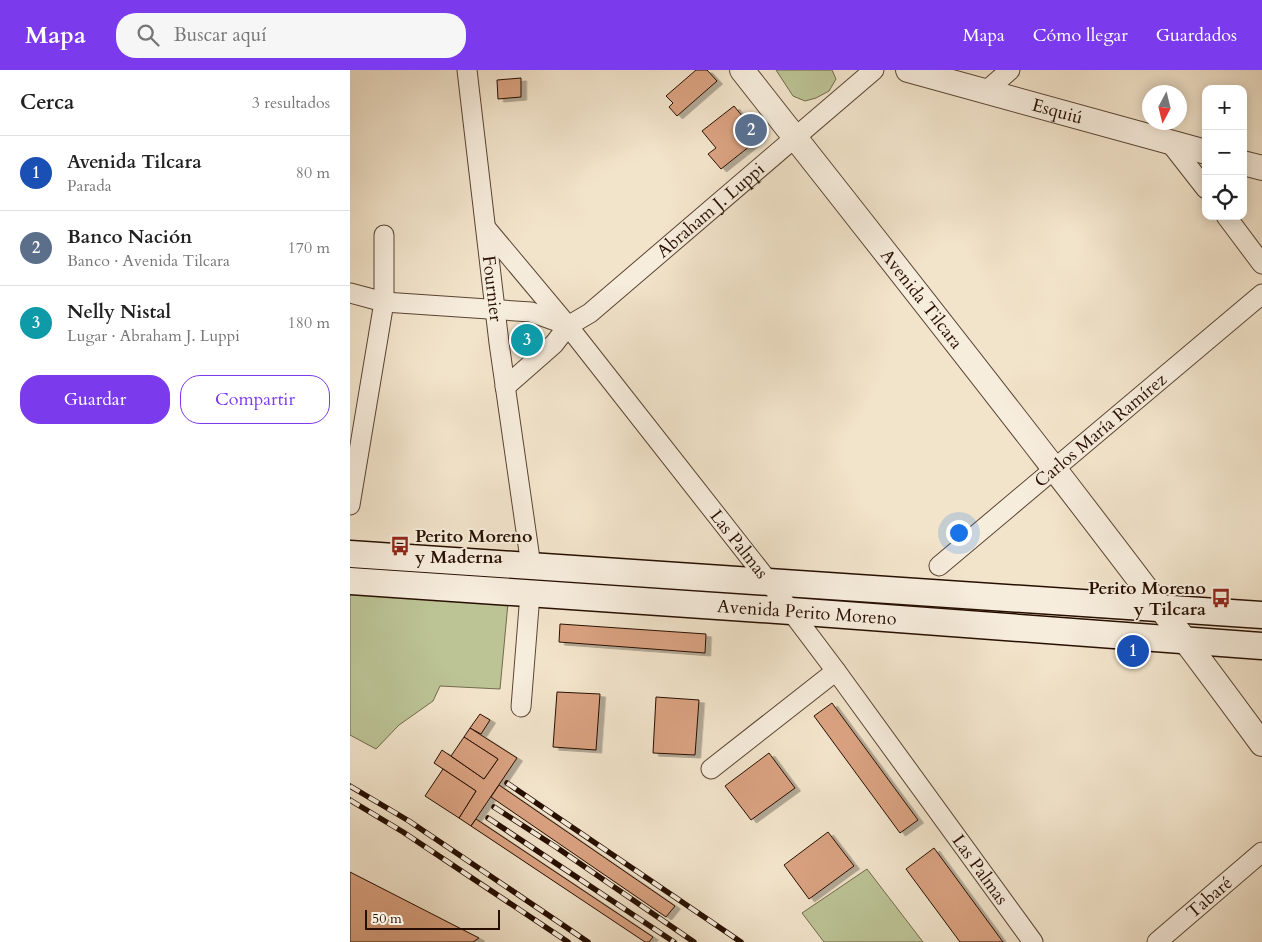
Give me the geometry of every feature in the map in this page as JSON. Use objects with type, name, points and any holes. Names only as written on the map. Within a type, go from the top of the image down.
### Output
[{"type":"main road","name":"Avenida Perito Moreno","points":[[350,554],[1262,615]]},
{"type":"main road","name":"Avenida Perito Moreno","points":[[350,582],[791,611],[1262,646]]},
{"type":"street","name":"Fournier","points":[[468,70],[495,310],[531,566]]},
{"type":"street","name":"Avenida Tilcara","points":[[742,70],[1055,468],[1186,640],[1262,744]]},
{"type":"street","points":[[760,94],[766,70]]},
{"type":"street","name":"Abraham J. Luppi","points":[[505,387],[554,344],[568,326],[590,314],[874,70]]},
{"type":"street","name":"Esquiú","points":[[908,70],[1202,151]]},
{"type":"street","points":[[985,92],[1010,70]]},
{"type":"street","points":[[1170,143],[1202,184]]},
{"type":"street","points":[[1247,163],[1262,168]]},
{"type":"street","points":[[1229,220],[1262,264]]},
{"type":"street","name":"Las Palmas","points":[[486,228],[568,326],[769,582],[1033,942]]},
{"type":"street","points":[[350,505],[384,302],[384,235]]},
{"type":"street","points":[[350,293],[384,302],[531,312],[568,326]]},
{"type":"street","name":"Carlos María Ramírez","points":[[939,566],[1262,294]]},
{"type":"street","points":[[521,707],[530,594]]},
{"type":"street","points":[[711,770],[836,671]]},
{"type":"street","name":"Tabaré","points":[[1157,942],[1262,852]]},
{"type":"green space","points":[[776,70],[832,70],[836,79],[829,91],[805,101],[793,96]]},
{"type":"green space","points":[[350,591],[508,603],[500,689],[440,686],[433,701],[399,725],[376,749],[350,735]]},
{"type":"green space","points":[[867,869],[923,942],[824,942],[802,913]]},
{"type":"building","points":[[696,70],[707,70],[717,81],[677,116],[669,107],[673,103],[666,96]]},
{"type":"building","points":[[521,78],[521,97],[498,99],[497,80]]},
{"type":"building","points":[[734,106],[760,138],[721,169],[708,154],[716,148],[702,131]]},
{"type":"building","points":[[560,624],[706,634],[705,653],[559,642]]},
{"type":"building","points":[[557,692],[600,694],[596,750],[553,747]]},
{"type":"building","points":[[656,697],[699,700],[695,755],[653,753]]},
{"type":"building","points":[[832,703],[918,820],[900,833],[814,716]]},
{"type":"building","points":[[480,714],[490,720],[481,734],[470,728]]},
{"type":"building","points":[[470,728],[517,758],[471,826],[459,818],[476,791],[434,763],[442,750],[484,779],[498,759],[464,737]]},
{"type":"building","points":[[464,737],[498,759],[484,779],[451,756]]},
{"type":"building","points":[[769,753],[795,788],[751,820],[725,786]]},
{"type":"building","points":[[443,769],[476,791],[459,818],[425,796]]},
{"type":"building","points":[[499,785],[675,906],[666,917],[491,797]]},
{"type":"building","points":[[476,819],[653,937],[649,942],[645,942],[471,826]]},
{"type":"building","points":[[828,832],[854,866],[809,899],[784,865]]},
{"type":"building","points":[[934,848],[1003,942],[960,942],[906,869]]},
{"type":"building","points":[[350,872],[479,938],[473,942],[350,942]]},
{"type":"railway","points":[[507,783],[741,942]]},
{"type":"railway","points":[[350,786],[409,821],[588,942]]},
{"type":"railway","points":[[350,800],[403,832],[568,942]]},
{"type":"railway","points":[[494,807],[556,847],[694,942]]},
{"type":"railway","points":[[488,818],[674,942]]},
{"type":"place","name":"Banco Nación","points":[[751,130]]},
{"type":"place","name":"Nelly Nistal","points":[[527,340]]},
{"type":"place","name":"Perito Moreno y Maderna","points":[[400,546]]},
{"type":"place","name":"Perito Moreno y Tilcara","points":[[1221,598]]},
{"type":"place","name":"Avenida Tilcara","points":[[1133,651]]}]
